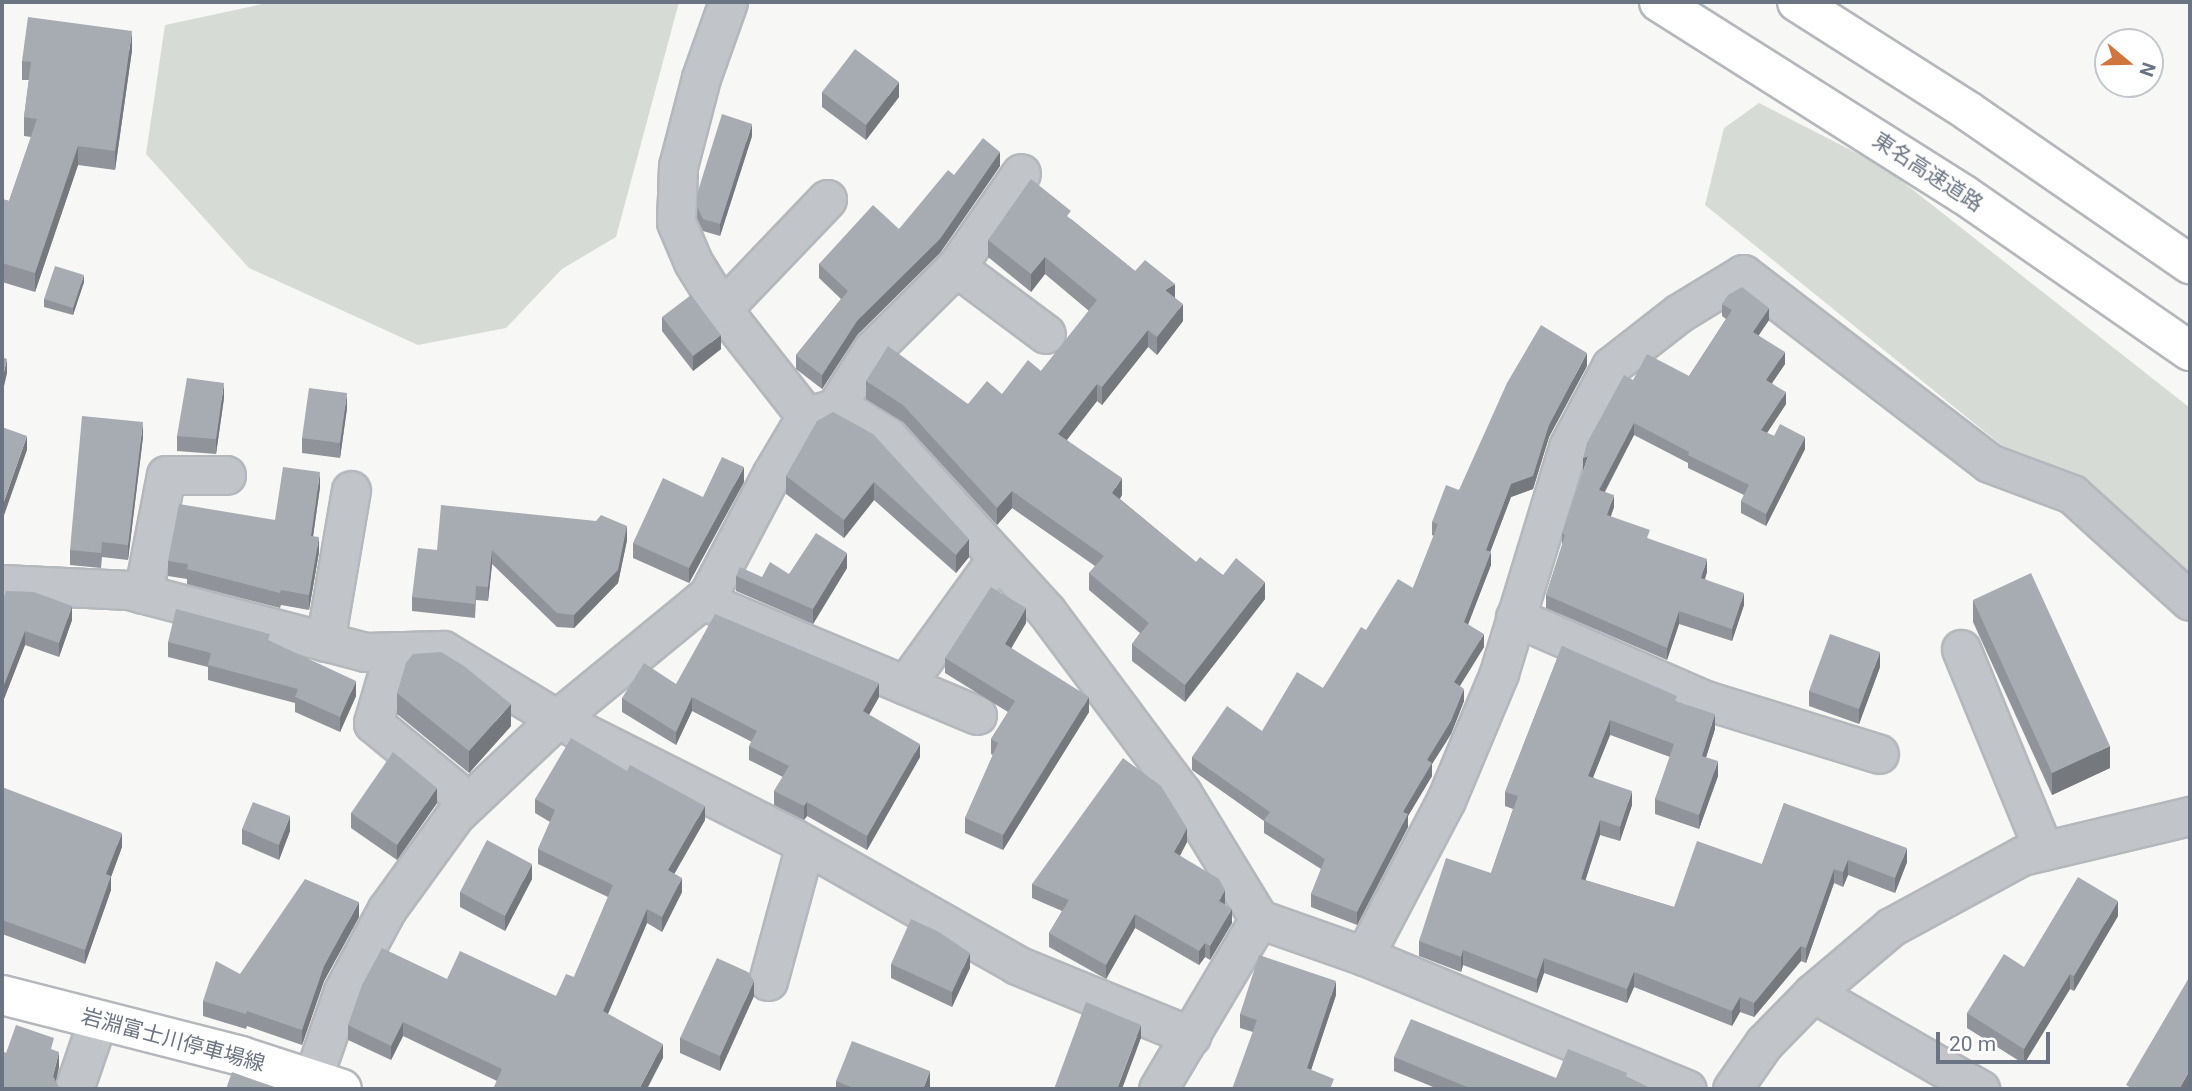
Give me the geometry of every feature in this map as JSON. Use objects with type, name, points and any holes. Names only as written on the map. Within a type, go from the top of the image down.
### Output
[{"type":"main road","name":"東名高速道路","points":[[1658,2],[1963,194],[2190,351]]},
{"type":"main road","points":[[1797,2],[1968,111],[2190,264]]},
{"type":"main road","name":"岩淵富士川停車場線","points":[[2,995],[242,1056],[321,1086]]},
{"type":"street","points":[[727,2],[701,78],[678,166],[676,222],[693,262],[722,309],[820,412],[858,418],[887,436],[1047,612],[1182,793],[1259,919],[1364,956],[1687,1089]]},
{"type":"street","points":[[321,1086],[343,991],[387,909],[455,815],[557,719],[708,595],[820,412],[872,350],[956,267],[1021,173]]},
{"type":"street","points":[[722,309],[827,199]]},
{"type":"street","points":[[956,267],[1046,334]]},
{"type":"street","points":[[1364,956],[1446,800],[1499,673],[1568,447],[1611,366],[1679,313],[1743,274],[1989,463],[2072,494],[2190,601]]},
{"type":"street","points":[[143,594],[166,475],[226,475]]},
{"type":"street","points":[[326,642],[351,490]]},
{"type":"street","points":[[905,685],[997,558]]},
{"type":"street","points":[[2,583],[129,590],[365,652],[443,650],[557,719],[805,845],[1017,965],[1191,1036]]},
{"type":"street","points":[[702,600],[976,715]]},
{"type":"street","points":[[1515,617],[1705,700],[1879,754]]},
{"type":"street","points":[[1961,649],[2043,851]]},
{"type":"street","points":[[394,651],[373,723],[469,802]]},
{"type":"street","points":[[1732,1089],[1763,1043],[1813,993],[1891,927],[2022,856],[2190,816]]},
{"type":"street","points":[[768,981],[805,845]]},
{"type":"street","points":[[1158,1089],[1259,919]]},
{"type":"street","points":[[1813,993],[1980,1089]]},
{"type":"street","points":[[74,1089],[98,1019]]},
{"type":"shaded area","points":[[272,2],[679,2],[616,237],[562,269],[506,328],[418,345],[249,268],[146,154],[165,25]]},
{"type":"shaded area","points":[[1759,103],[1884,167],[2190,408],[2190,585],[2006,449],[1705,205],[1724,128]]},
{"type":"building","points":[[28,17],[132,31],[115,151],[78,146],[35,273],[2,263],[2,199],[9,201],[37,119],[24,117],[31,62],[22,61]]},
{"type":"building","points":[[855,49],[899,82],[866,125],[822,92]]},
{"type":"building","points":[[722,114],[752,124],[720,224],[703,219],[697,206],[698,191]]},
{"type":"building","points":[[983,138],[1000,152],[940,239],[857,321],[822,375],[796,355],[848,291],[819,264],[873,205],[899,229],[948,170],[954,175]]},
{"type":"building","points":[[1031,179],[1071,211],[1067,216],[1135,271],[1145,260],[1175,284],[1165,290],[1183,304],[1157,337],[1148,330],[1102,387],[1097,384],[1058,434],[1122,478],[1112,493],[1196,562],[1200,557],[1223,575],[1236,558],[1265,582],[1185,685],[1132,644],[1149,623],[1089,573],[1104,556],[1012,491],[997,508],[903,405],[866,381],[888,346],[968,404],[987,381],[1002,394],[1028,360],[1041,371],[1097,300],[1045,257],[1031,274],[988,240]]},
{"type":"building","points":[[55,266],[84,275],[73,308],[44,299]]},
{"type":"building","points":[[1742,287],[1769,308],[1753,332],[1785,352],[1766,380],[1786,392],[1761,430],[1774,436],[1780,424],[1805,437],[1766,514],[1741,501],[1749,485],[1688,455],[1689,452],[1634,423],[1599,490],[1614,495],[1607,515],[1650,530],[1647,538],[1707,559],[1701,578],[1744,593],[1732,629],[1679,611],[1667,648],[1546,595],[1565,535],[1562,533],[1588,456],[1583,458],[1587,443],[1624,375],[1633,380],[1647,354],[1689,376],[1732,310],[1722,304],[1728,295]]},
{"type":"building","points":[[691,295],[721,335],[693,356],[662,317]]},
{"type":"building","points":[[1541,325],[1587,353],[1549,425],[1533,476],[1511,484],[1486,550],[1491,552],[1464,622],[1484,634],[1454,682],[1464,689],[1451,721],[1427,760],[1432,763],[1403,812],[1408,814],[1357,912],[1311,894],[1325,859],[1264,820],[1270,812],[1192,757],[1227,706],[1262,731],[1297,672],[1323,688],[1361,627],[1366,630],[1398,579],[1413,588],[1438,524],[1432,522],[1446,485],[1459,490],[1507,383]]},
{"type":"building","points":[[2,357],[7,359],[2,381]]},
{"type":"building","points":[[187,378],[224,383],[216,439],[177,436]]},
{"type":"building","points":[[309,388],[347,393],[340,443],[302,438]]},
{"type":"building","points":[[833,412],[873,434],[969,539],[956,555],[874,482],[844,520],[786,476],[817,421]]},
{"type":"building","points":[[82,416],[143,422],[128,545],[102,542],[101,553],[70,550]]},
{"type":"building","points":[[2,427],[27,436],[2,507]]},
{"type":"building","points":[[722,457],[744,467],[689,568],[633,543],[663,478],[703,497]]},
{"type":"building","points":[[283,467],[320,472],[311,536],[319,537],[309,595],[281,590],[280,593],[187,569],[188,564],[168,561],[179,504],[275,520]]},
{"type":"building","points":[[441,505],[596,521],[601,515],[627,526],[618,570],[574,615],[557,613],[492,550],[488,587],[476,586],[475,604],[412,597],[418,548],[437,550]]},
{"type":"building","points":[[816,533],[847,553],[813,609],[736,576],[740,567],[762,577],[770,562],[789,574]]},
{"type":"building","points":[[2031,573],[2110,746],[2052,773],[1973,600]]},
{"type":"building","points":[[991,587],[1026,608],[1005,644],[1089,697],[1003,835],[965,818],[998,743],[991,739],[1015,701],[945,658]]},
{"type":"building","points":[[6,591],[34,592],[72,606],[59,643],[25,631],[2,690],[2,604]]},
{"type":"building","points":[[176,609],[270,634],[268,640],[356,681],[340,717],[295,697],[298,689],[208,665],[211,653],[168,642]]},
{"type":"building","points":[[715,614],[879,683],[863,711],[920,744],[867,836],[807,802],[804,806],[774,791],[789,766],[749,746],[757,731],[692,697],[676,732],[622,698],[644,663],[676,684]]},
{"type":"building","points":[[1830,634],[1880,652],[1859,709],[1809,691]]},
{"type":"building","points":[[1562,646],[1677,696],[1675,701],[1715,714],[1702,756],[1718,761],[1699,815],[1655,799],[1674,744],[1610,720],[1588,776],[1632,791],[1620,827],[1600,820],[1581,879],[1674,907],[1697,841],[1762,864],[1784,803],[1907,848],[1895,878],[1848,860],[1843,872],[1834,869],[1806,948],[1801,946],[1754,1003],[1740,997],[1732,1011],[1634,972],[1627,989],[1544,958],[1537,979],[1463,950],[1461,957],[1419,941],[1446,858],[1491,873],[1518,796],[1505,792]]},
{"type":"building","points":[[441,652],[464,666],[511,704],[469,751],[397,693],[406,663],[413,654]]},
{"type":"building","points":[[571,738],[627,771],[630,765],[705,806],[668,870],[682,878],[662,917],[647,909],[603,1011],[663,1044],[639,1089],[493,1089],[502,1069],[403,1022],[391,1046],[348,1025],[362,985],[382,948],[447,979],[460,951],[556,996],[566,974],[574,977],[613,885],[538,849],[555,810],[535,799]]},
{"type":"building","points":[[393,752],[437,788],[397,845],[351,813]]},
{"type":"building","points":[[1123,758],[1161,786],[1187,828],[1174,852],[1219,879],[1225,890],[1219,901],[1232,909],[1210,946],[1205,943],[1199,951],[1135,914],[1106,965],[1049,933],[1069,900],[1032,884]]},
{"type":"building","points":[[2,787],[122,833],[106,874],[111,876],[85,950],[2,920]]},
{"type":"building","points":[[253,802],[290,816],[279,845],[242,829]]},
{"type":"building","points":[[487,840],[532,864],[505,916],[460,892]]},
{"type":"building","points":[[2078,877],[2118,901],[2074,976],[2070,974],[2024,1049],[1967,1013],[2004,954],[2024,967]]},
{"type":"building","points":[[305,879],[359,902],[324,966],[302,1030],[247,1011],[246,1014],[203,1001],[216,961],[240,974]]},
{"type":"building","points":[[911,919],[939,932],[970,953],[952,992],[891,964]]},
{"type":"building","points":[[1259,955],[1336,981],[1307,1068],[1334,1079],[1330,1089],[1232,1089],[1257,1020],[1240,1014]]},
{"type":"building","points":[[717,958],[748,972],[754,981],[720,1056],[680,1038]]},
{"type":"building","points":[[2190,976],[2190,1070],[2179,1089],[2133,1089],[2126,1085]]},
{"type":"building","points":[[1086,1002],[1141,1025],[1117,1089],[1054,1089]]},
{"type":"building","points":[[1411,1019],[1556,1078],[1568,1049],[1627,1073],[1626,1077],[1652,1089],[1472,1089],[1394,1057]]},
{"type":"building","points":[[16,1025],[54,1038],[51,1049],[59,1052],[53,1076],[63,1089],[2,1089],[2,1051],[6,1053]]},
{"type":"building","points":[[852,1041],[930,1071],[923,1089],[856,1089],[836,1081]]},
{"type":"building","points":[[232,1072],[279,1089],[226,1089]]}]
